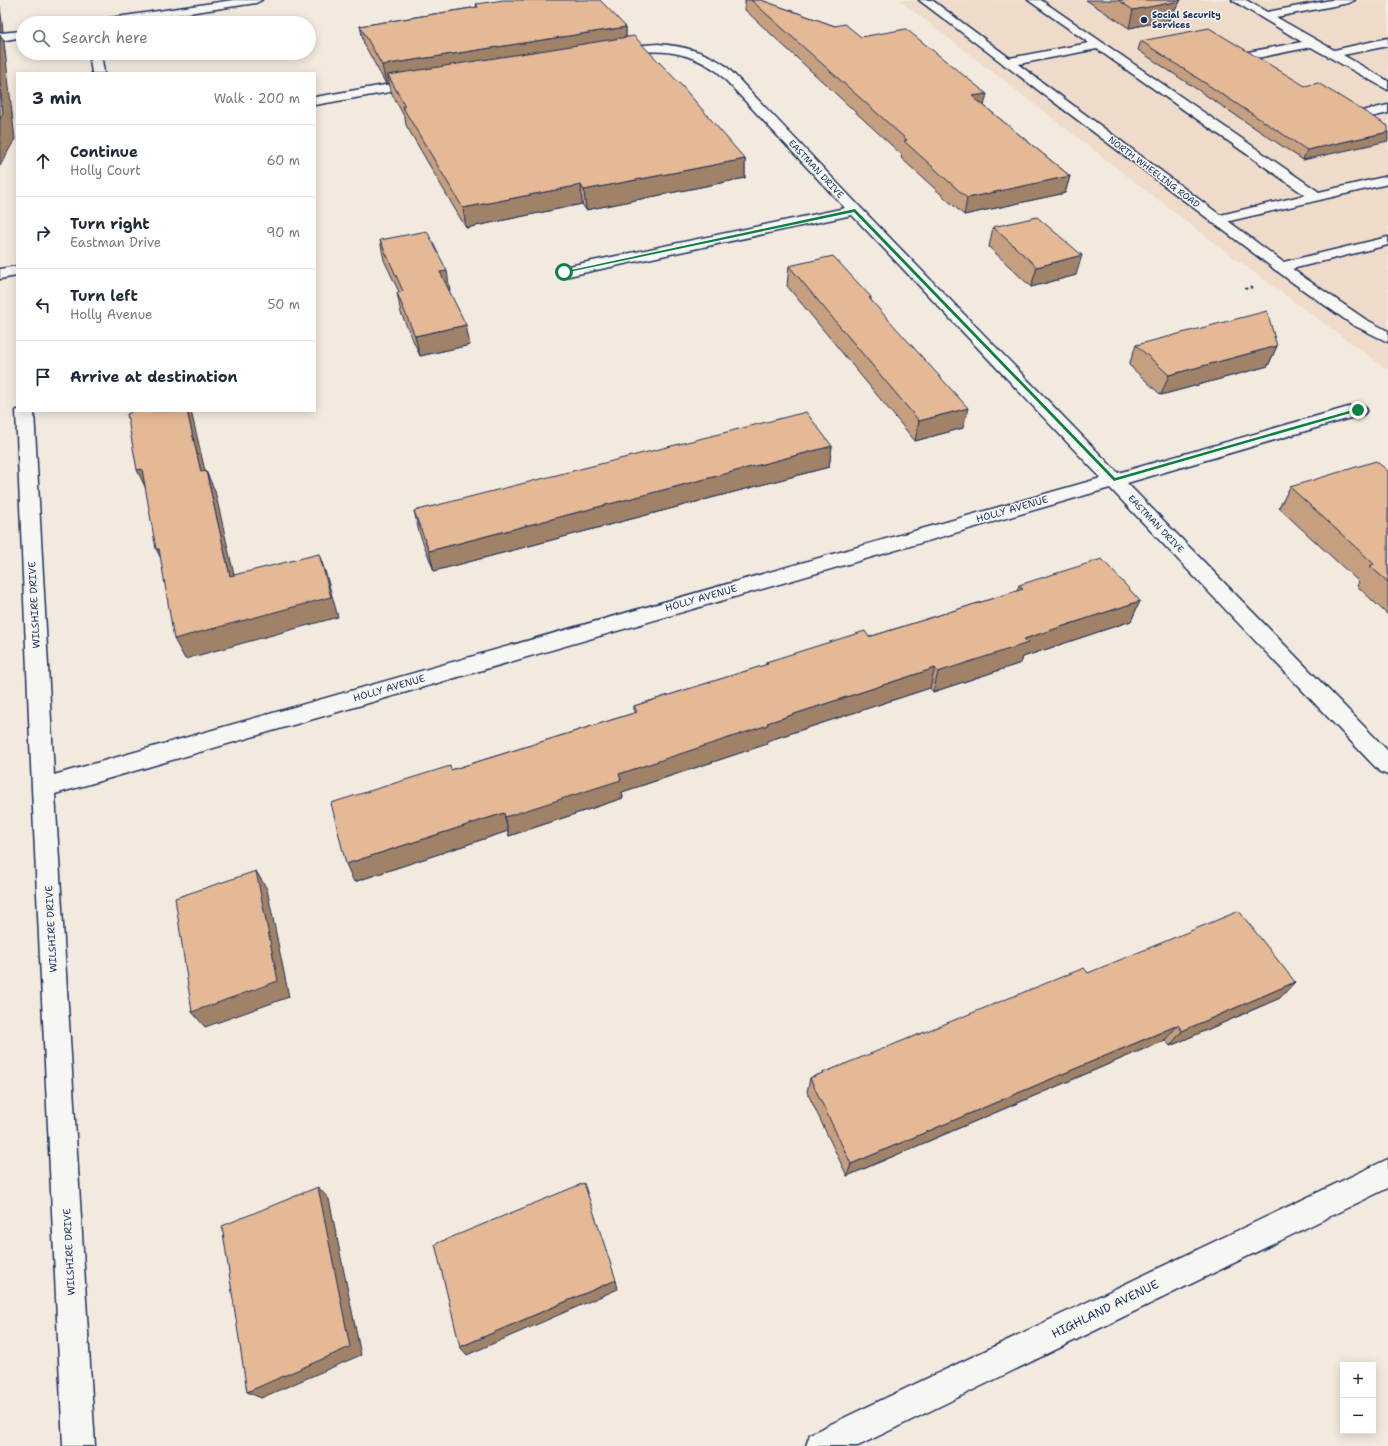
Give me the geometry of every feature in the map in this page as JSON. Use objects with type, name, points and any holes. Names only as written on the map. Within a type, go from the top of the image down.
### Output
[{"type":"street","points":[[145,16],[256,0]]},
{"type":"street","name":"NORTH WHEELING ROAD","points":[[925,0],[1280,267],[1359,322],[1388,337]]},
{"type":"street","points":[[1034,0],[1317,197]]},
{"type":"street","points":[[1238,0],[1388,86]]},
{"type":"street","points":[[1265,16],[1333,1],[1350,0]]},
{"type":"street","points":[[0,37],[16,35]]},
{"type":"street","points":[[1332,54],[1388,42]]},
{"type":"street","points":[[1252,55],[1313,43]]},
{"type":"street","points":[[1008,62],[1099,45]]},
{"type":"street","name":"EASTMAN DRIVE","points":[[607,53],[640,48],[685,51],[705,57],[722,68],[855,210],[1388,766]]},
{"type":"street","points":[[96,60],[98,72]]},
{"type":"street","points":[[316,101],[433,81]]},
{"type":"street","points":[[1363,115],[1388,109]]},
{"type":"street","points":[[1217,220],[1388,180]]},
{"type":"street","points":[[564,272],[855,210]]},
{"type":"street","points":[[1280,267],[1388,241]]},
{"type":"street","points":[[0,274],[16,271]]},
{"type":"street","name":"HOLLY AVENUE","points":[[43,788],[1358,410]]},
{"type":"street","name":"WILSHIRE DRIVE","points":[[25,412],[43,788],[79,1446]]},
{"type":"street","name":"HIGHLAND AVENUE","points":[[822,1446],[1388,1173]]},
{"type":"shaded area","points":[[899,0],[1388,0],[1388,370],[1218,246]]},
{"type":"building","points":[[504,0],[600,0],[626,27],[382,65],[360,26],[478,7],[476,4]]},
{"type":"building","points":[[751,0],[761,0],[835,26],[845,24],[861,37],[906,29],[987,94],[972,96],[1070,176],[967,198],[904,141],[907,140]]},
{"type":"building","points":[[1118,0],[1176,0],[1175,2],[1133,10]]},
{"type":"building","points":[[1209,28],[1305,86],[1318,83],[1388,126],[1388,132],[1307,150],[1141,41]]},
{"type":"building","points":[[634,36],[682,86],[745,159],[584,190],[581,185],[463,208],[402,106],[405,106],[388,75]]},
{"type":"building","points":[[0,84],[3,113],[0,119]]},
{"type":"building","points":[[1037,217],[1082,255],[1037,267],[993,227]]},
{"type":"building","points":[[427,231],[447,271],[440,272],[466,325],[415,336],[397,293],[403,291],[380,240]]},
{"type":"building","points":[[833,256],[968,408],[919,421],[789,266]]},
{"type":"building","points":[[1267,311],[1277,346],[1169,375],[1136,345]]},
{"type":"building","points":[[187,412],[201,472],[206,471],[230,576],[319,554],[331,597],[174,639],[159,549],[156,549],[142,469],[137,470],[127,414]]},
{"type":"building","points":[[806,412],[832,446],[429,551],[414,511]]},
{"type":"building","points":[[1376,461],[1388,471],[1388,582],[1370,566],[1374,564],[1290,487]]},
{"type":"building","points":[[1102,559],[1140,601],[1024,639],[1028,643],[938,672],[935,668],[767,723],[768,725],[619,774],[621,780],[505,817],[504,813],[346,864],[331,803],[450,766],[451,770],[637,712],[634,706],[768,664],[766,662],[865,631],[869,637],[1023,589],[1019,585]]},
{"type":"building","points":[[256,871],[278,981],[192,1012],[175,898]]},
{"type":"building","points":[[1239,911],[1295,982],[1182,1031],[1178,1025],[851,1164],[810,1078],[1084,968],[1088,973]]},
{"type":"building","points":[[584,1183],[616,1280],[460,1347],[435,1244]]},
{"type":"building","points":[[318,1187],[350,1347],[247,1392],[222,1226]]},
{"type":"place","name":"Social Security Services","points":[[1144,20]]},
{"type":"route","points":[[564,272],[855,210],[1114,480],[1358,410]]}]
